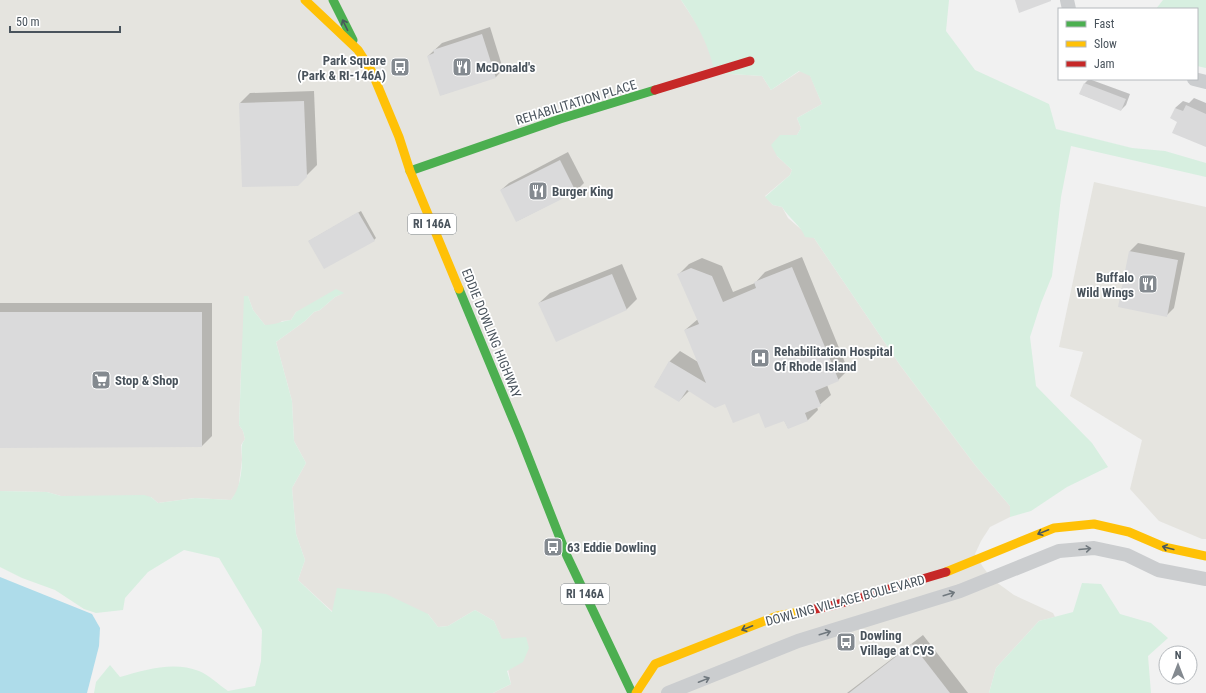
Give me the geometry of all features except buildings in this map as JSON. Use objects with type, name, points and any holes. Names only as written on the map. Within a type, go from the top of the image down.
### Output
[{"type":"street","name":"EDDIE DOWLING HIGHWAY","points":[[305,0],[358,50],[372,72],[399,137],[410,171],[520,436],[567,556],[632,693]]},
{"type":"street","points":[[333,0],[358,50]]},
{"type":"street","name":"REHABILITATION PLACE","points":[[410,171],[560,119],[750,61]]},
{"type":"street","name":"DOWLING VILLAGE BOULEVARD","points":[[636,693],[655,664],[777,616],[835,605],[954,570],[1054,528],[1094,524],[1129,532],[1164,547],[1206,556]]},
{"type":"street","name":"DOWLING VILLAGE BOULEVARD","points":[[668,693],[798,642],[960,591],[1059,551],[1094,548],[1127,555],[1158,570],[1206,579]]},
{"type":"shaded area","points":[[0,0],[681,0],[700,29],[710,50],[715,73],[762,76],[771,90],[800,71],[810,75],[822,104],[797,118],[801,128],[797,135],[780,135],[777,156],[792,170],[790,175],[765,196],[773,205],[782,207],[788,218],[804,232],[814,238],[900,365],[975,465],[1010,506],[1010,517],[990,527],[975,554],[983,567],[992,579],[1014,595],[1053,613],[1055,617],[1039,621],[996,668],[989,693],[493,693],[511,684],[502,640],[494,621],[475,610],[448,626],[438,627],[428,614],[333,612],[298,580],[305,560],[296,534],[292,488],[306,463],[294,441],[292,401],[276,342],[305,321],[314,312],[320,310],[335,297],[344,293],[296,312],[291,320],[282,321],[277,325],[265,325],[253,310],[248,296],[241,370],[239,425],[243,431],[245,439],[241,445],[242,460],[238,491],[231,500],[195,498],[158,503],[151,497],[61,496],[47,492],[0,491]]},
{"type":"shaded area","points":[[1094,182],[1206,207],[1206,539],[1202,539],[1159,521],[1130,489],[1142,440],[1070,396],[1083,352],[1059,347]]},
{"type":"green space","points":[[681,0],[949,0],[946,31],[975,70],[1049,104],[1056,129],[1132,148],[1165,151],[1206,163],[1206,177],[1071,146],[1061,197],[1052,276],[1030,337],[1036,386],[1092,443],[1108,467],[1067,487],[1031,511],[1010,517],[1010,506],[975,465],[900,365],[814,238],[805,237],[782,207],[773,205],[765,197],[790,175],[792,170],[777,156],[771,145],[780,135],[797,135],[801,128],[797,118],[822,104],[810,76],[799,71],[771,90],[762,76],[715,73],[702,35]]},
{"type":"green space","points":[[1163,0],[1206,0],[1206,68],[1198,66],[1198,8],[1157,8]]},
{"type":"green space","points":[[336,289],[344,293],[335,297],[320,310],[314,312],[305,321],[276,342],[292,401],[294,441],[306,463],[292,488],[296,534],[305,560],[298,580],[332,612],[337,588],[386,594],[428,614],[438,627],[448,626],[475,610],[494,621],[502,639],[526,637],[529,648],[523,662],[507,671],[511,684],[493,693],[94,693],[96,682],[110,665],[120,677],[159,668],[179,667],[199,671],[228,691],[255,686],[261,661],[262,630],[219,558],[184,550],[148,572],[125,598],[123,610],[96,613],[84,609],[55,590],[22,578],[0,567],[0,491],[47,492],[61,496],[144,495],[151,497],[158,503],[195,498],[231,500],[237,491],[240,480],[242,446],[245,439],[243,431],[239,425],[244,296],[248,296],[253,310],[265,325],[269,325],[291,320],[296,312]]},
{"type":"green space","points":[[1082,583],[1101,584],[1120,614],[1151,623],[1168,638],[1160,645],[1158,645],[1158,647],[1148,656],[1151,693],[989,693],[996,668],[1039,621],[1073,612]]},
{"type":"water","points":[[0,577],[92,614],[100,628],[99,646],[87,693],[0,693]]},
{"type":"traffic: fast","points":[[333,0],[353,40]]},
{"type":"traffic: fast","points":[[410,171],[560,119],[655,90]]},
{"type":"traffic: fast","points":[[459,289],[520,436],[567,556],[632,693]]},
{"type":"traffic: slow","points":[[305,0],[358,50],[372,72],[399,137],[410,171],[459,289]]},
{"type":"traffic: slow","points":[[946,572],[1054,528],[1094,524],[1129,532],[1164,547],[1206,556]]},
{"type":"traffic: slow","points":[[636,693],[655,664],[777,616],[800,612]]},
{"type":"traffic: jam","points":[[655,90],[750,61]]},
{"type":"traffic: jam","points":[[800,612],[835,605],[946,572]]},
{"type":"place","name":"Park Square (Park & RI-146A)","points":[[400,67]]},
{"type":"place","name":"McDonald's","points":[[462,67]]},
{"type":"place","name":"Burger King","points":[[538,191]]},
{"type":"place","name":"Buffalo Wild Wings","points":[[1148,284]]},
{"type":"place","name":"Rehabilitation Hospital Of Rhode Island","points":[[760,358]]},
{"type":"place","name":"Stop & Shop","points":[[101,380]]},
{"type":"place","name":"63 Eddie Dowling","points":[[553,547]]},
{"type":"place","name":"Dowling Village at CVS","points":[[846,642]]}]
